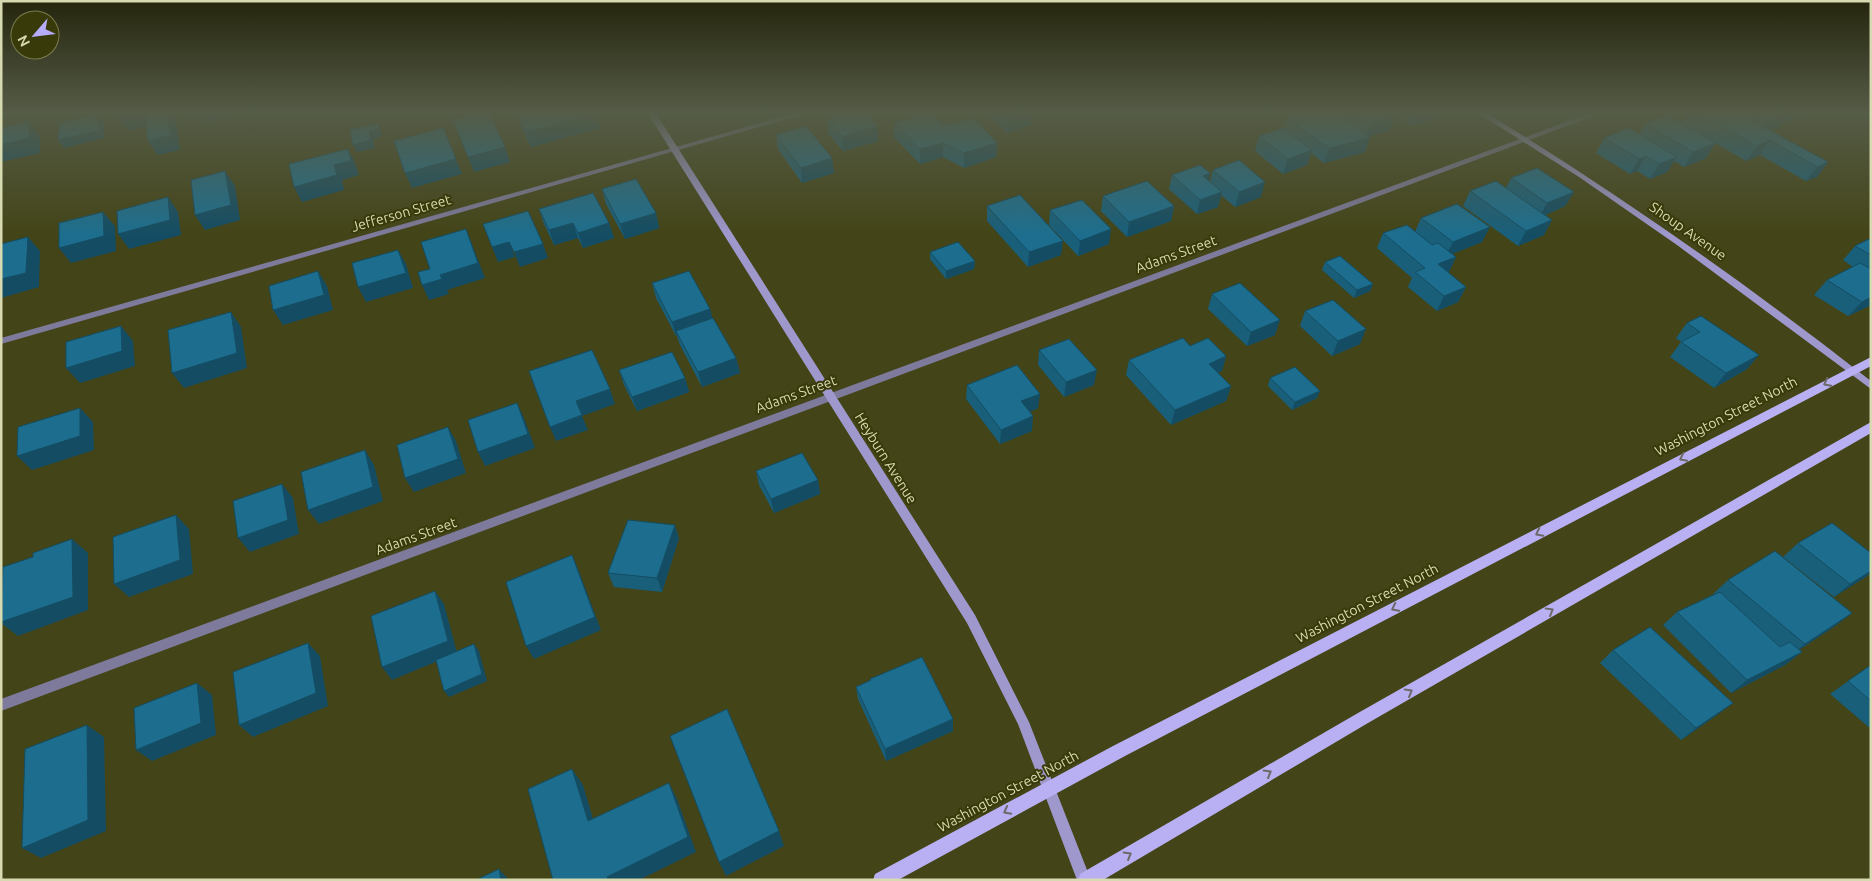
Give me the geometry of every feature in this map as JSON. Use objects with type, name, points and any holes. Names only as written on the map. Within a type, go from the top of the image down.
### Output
[{"type":"main road","name":"Washington Street North","points":[[881,880],[1050,788],[1871,361]]},
{"type":"main road","points":[[1085,880],[1371,713],[1871,427]]},
{"type":"street","name":"Jefferson Street","points":[[1,341],[663,153]]},
{"type":"street","name":"Heyburn Avenue","points":[[676,153],[971,619],[1023,722],[1085,880]]},
{"type":"street","name":"Adams Street","points":[[1,705],[831,396],[1491,153]]},
{"type":"street","name":"Shoup Avenue","points":[[1547,153],[1691,248],[1871,386]]},
{"type":"building","points":[[332,153],[349,153],[351,161],[334,165],[337,175],[294,187],[289,164]]},
{"type":"building","points":[[398,153],[454,153],[456,159],[405,173]]},
{"type":"building","points":[[466,153],[482,153],[468,157]]},
{"type":"building","points":[[790,153],[828,153],[832,158],[801,168]]},
{"type":"building","points":[[1281,153],[1304,153],[1288,159]]},
{"type":"building","points":[[1629,153],[1671,153],[1677,157],[1659,164],[1646,156],[1639,159]]},
{"type":"building","points":[[1793,153],[1812,153],[1828,162],[1817,167]]},
{"type":"building","points":[[1239,160],[1265,182],[1239,192],[1213,170]]},
{"type":"building","points":[[1200,165],[1210,173],[1203,176],[1222,192],[1200,200],[1172,175]]},
{"type":"building","points":[[1537,168],[1574,192],[1547,203],[1511,178]]},
{"type":"building","points":[[225,171],[231,205],[195,215],[191,180]]},
{"type":"building","points":[[636,179],[656,213],[620,224],[602,189]]},
{"type":"building","points":[[1147,181],[1174,206],[1129,222],[1103,196]]},
{"type":"building","points":[[1496,181],[1552,220],[1526,231],[1470,191]]},
{"type":"building","points":[[593,193],[609,223],[578,233],[573,223],[549,230],[539,209]]},
{"type":"building","points":[[1020,195],[1063,241],[1029,252],[987,206]]},
{"type":"building","points":[[168,197],[170,220],[118,234],[117,211]]},
{"type":"building","points":[[1082,200],[1111,229],[1080,241],[1050,210]]},
{"type":"building","points":[[1457,204],[1490,227],[1453,242],[1421,218]]},
{"type":"building","points":[[528,211],[543,244],[514,252],[509,242],[492,247],[483,224]]},
{"type":"building","points":[[103,212],[104,236],[59,248],[59,223]]},
{"type":"building","points":[[1407,225],[1432,245],[1438,243],[1456,257],[1438,264],[1466,287],[1444,296],[1415,272],[1425,268],[1383,233]]},
{"type":"building","points":[[466,229],[478,263],[440,275],[442,279],[422,285],[418,272],[430,269],[421,242]]},
{"type":"building","points":[[28,237],[26,273],[1,279],[1,244]]},
{"type":"building","points":[[1871,238],[1871,255],[1855,246]]},
{"type":"building","points":[[958,242],[975,261],[946,271],[930,252]]},
{"type":"building","points":[[398,250],[406,273],[358,287],[352,263]]},
{"type":"building","points":[[1340,256],[1373,284],[1357,290],[1325,262]]},
{"type":"building","points":[[1860,263],[1871,269],[1871,297],[1862,302],[1827,280]]},
{"type":"building","points":[[318,271],[324,295],[273,310],[269,286]]},
{"type":"building","points":[[689,271],[710,309],[672,322],[652,283]]},
{"type":"building","points":[[1240,283],[1280,320],[1251,332],[1212,294]]},
{"type":"building","points":[[1333,300],[1366,329],[1338,341],[1305,311]]},
{"type":"building","points":[[231,312],[237,353],[172,373],[168,330]]},
{"type":"building","points":[[1701,316],[1759,355],[1726,373],[1681,342],[1700,332],[1687,323]]},
{"type":"building","points":[[713,318],[736,358],[698,372],[676,331]]},
{"type":"building","points":[[121,326],[122,351],[66,368],[66,342]]},
{"type":"building","points":[[1183,338],[1190,346],[1208,338],[1226,356],[1209,364],[1231,386],[1175,410],[1129,360]]},
{"type":"building","points":[[1069,339],[1097,370],[1066,382],[1039,350]]},
{"type":"building","points":[[592,350],[610,389],[576,401],[582,415],[550,427],[529,371]]},
{"type":"building","points":[[672,352],[685,378],[632,397],[619,370]]},
{"type":"building","points":[[1017,365],[1040,394],[1021,401],[1033,416],[1001,430],[967,385]]},
{"type":"building","points":[[1295,367],[1320,391],[1295,402],[1270,378]]},
{"type":"building","points":[[517,403],[528,434],[478,452],[468,420]]},
{"type":"building","points":[[80,408],[80,436],[17,456],[18,427]]},
{"type":"building","points":[[448,427],[458,459],[405,478],[397,445]]},
{"type":"building","points":[[365,450],[373,487],[308,510],[301,472]]},
{"type":"building","points":[[802,453],[818,480],[771,499],[756,471]]},
{"type":"building","points":[[282,484],[288,520],[238,538],[233,501]]},
{"type":"building","points":[[176,515],[180,560],[114,584],[113,537]]},
{"type":"building","points":[[628,520],[675,525],[657,578],[608,573]]},
{"type":"building","points":[[1832,523],[1871,553],[1871,571],[1850,584],[1798,543]]},
{"type":"building","points":[[72,539],[73,597],[1,622],[3,567],[33,557],[33,553]]},
{"type":"building","points":[[1775,551],[1852,613],[1805,644],[1728,580]]},
{"type":"building","points":[[572,555],[595,617],[526,646],[506,582]]},
{"type":"building","points":[[435,591],[448,641],[382,667],[371,616]]},
{"type":"building","points":[[1720,592],[1780,647],[1790,642],[1802,652],[1747,680],[1677,612]]},
{"type":"building","points":[[1650,627],[1733,703],[1696,728],[1613,650]]},
{"type":"building","points":[[308,643],[316,693],[239,725],[233,672]]},
{"type":"building","points":[[474,644],[482,674],[444,691],[436,660]]},
{"type":"building","points":[[922,657],[953,719],[885,749],[856,687]]},
{"type":"building","points":[[1871,665],[1871,701],[1848,681]]},
{"type":"building","points":[[197,683],[201,723],[136,750],[134,708]]},
{"type":"building","points":[[727,709],[779,831],[719,862],[670,736]]},
{"type":"building","points":[[87,725],[88,820],[22,848],[25,749]]},
{"type":"building","points":[[572,769],[588,821],[669,783],[688,837],[607,877],[608,880],[553,880],[528,789]]},
{"type":"building","points":[[499,869],[501,880],[476,880]]}]
